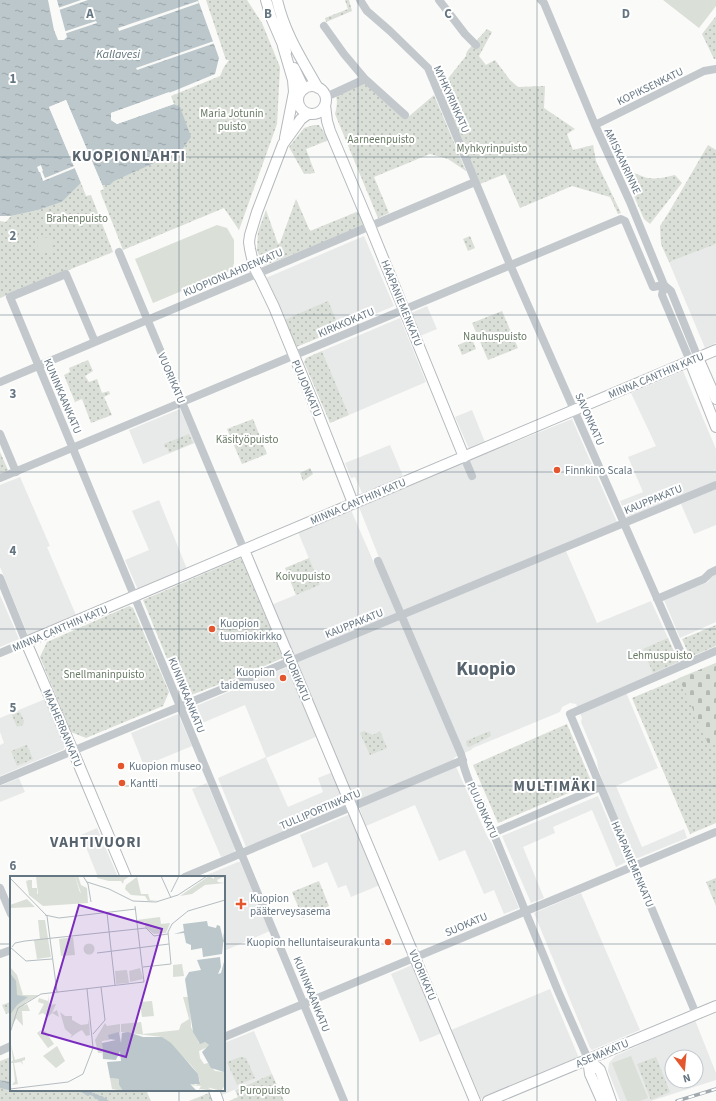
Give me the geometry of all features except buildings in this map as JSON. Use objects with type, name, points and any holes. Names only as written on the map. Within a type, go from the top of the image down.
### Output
[{"type":"main road","points":[[266,0],[271,17],[283,46],[304,89]]},
{"type":"main road","points":[[277,0],[280,14],[287,32],[295,49],[318,88]]},
{"type":"main road","points":[[283,46],[294,86],[283,144]]},
{"type":"main road","points":[[283,144],[302,119],[310,114],[319,113],[322,111],[326,101],[324,92],[312,86],[304,89],[298,98],[300,107],[310,114]]},
{"type":"main road","name":"HAAPANIEMENKATU","points":[[326,101],[330,131],[464,457]]},
{"type":"main road","points":[[287,128],[300,107]]},
{"type":"main road","name":"HAAPANIEMENKATU","points":[[310,114],[330,131]]},
{"type":"main road","name":"PUIJONKATU","points":[[283,144],[257,212],[250,235],[250,249],[254,266],[262,280],[354,503]]},
{"type":"main road","name":"MINNA CANTHIN KATU","points":[[26,642],[716,350]]},
{"type":"main road","points":[[694,359],[716,399]]},
{"type":"main road","points":[[694,359],[716,427]]},
{"type":"main road","name":"VUORIKATU","points":[[244,550],[293,660],[352,808],[475,1101]]},
{"type":"main road","name":"MAAHERRANKATU","points":[[26,642],[126,876]]},
{"type":"main road","name":"ASEMAKATU","points":[[488,1101],[716,1006]]},
{"type":"main road","name":"PUIJONKATU","points":[[588,1059],[590,1074],[602,1101]]},
{"type":"main road","name":"PUIJONKATU","points":[[588,1059],[600,1070],[611,1101]]},
{"type":"main road","points":[[214,1091],[218,1101]]},
{"type":"street","name":"MYHKYRINKATU","points":[[360,0],[367,11],[428,68],[475,182]]},
{"type":"street","points":[[439,0],[465,34],[476,45]]},
{"type":"street","name":"AMISKANRINNE","points":[[541,0],[544,3],[595,126],[630,202],[664,285],[662,295],[694,359]]},
{"type":"street","points":[[324,26],[344,54],[365,79],[406,115]]},
{"type":"street","name":"KOPIKSENKATU","points":[[595,126],[704,71],[716,69]]},
{"type":"street","points":[[326,101],[365,79]]},
{"type":"street","name":"KUOPIONLAHDENKATU","points":[[0,382],[475,182]]},
{"type":"street","name":"SAVONKATU","points":[[475,182],[510,266],[686,664]]},
{"type":"street","name":"KIRKKOKATU","points":[[0,478],[621,219],[625,221],[653,287],[664,285]]},
{"type":"street","name":"VUORIKATU","points":[[119,252],[244,550]]},
{"type":"street","name":"KUNINKAANKATU","points":[[95,342],[66,274],[10,297],[344,1101]]},
{"type":"street","points":[[0,434],[16,472]]},
{"type":"street","name":"HAAPANIEMENKATU","points":[[464,457],[472,476]]},
{"type":"street","name":"KAUPPAKATU","points":[[0,781],[716,485]]},
{"type":"street","name":"PUIJONKATU","points":[[378,562],[464,760],[465,770],[477,799],[481,803],[588,1059]]},
{"type":"street","points":[[657,598],[704,579],[710,572],[716,570]]},
{"type":"street","name":"MAAHERRANKATU","points":[[0,578],[26,642]]},
{"type":"street","name":"MINNA CANTHIN KATU","points":[[0,653],[26,642]]},
{"type":"street","points":[[686,664],[716,652]]},
{"type":"street","name":"HAAPANIEMENKATU","points":[[686,664],[570,714],[696,1014]]},
{"type":"street","name":"TULLIPORTINKATU","points":[[187,876],[464,760]]},
{"type":"street","points":[[493,833],[600,787]]},
{"type":"street","name":"SUOKATU","points":[[225,1037],[716,832]]},
{"type":"street","points":[[0,888],[10,912]]},
{"type":"street","points":[[0,954],[10,950]]},
{"type":"street","points":[[0,1051],[10,1046]]},
{"type":"shaded area","points":[[364,236],[394,306],[296,347],[266,278]]},
{"type":"shaded area","points":[[716,244],[716,343],[705,348],[669,262]]},
{"type":"shaded area","points":[[427,306],[437,329],[420,336],[411,313]]},
{"type":"shaded area","points":[[400,318],[426,382],[349,415],[322,351]]},
{"type":"shaded area","points":[[683,371],[716,449],[716,481],[627,518],[620,501],[643,492],[628,457],[656,446],[631,393]]},
{"type":"shaded area","points":[[180,409],[195,443],[143,464],[129,430]]},
{"type":"shaded area","points":[[472,410],[485,442],[469,449],[455,417]]},
{"type":"shaded area","points":[[572,419],[617,522],[563,544],[597,623],[651,601],[679,662],[684,661],[625,690],[658,768],[616,786],[642,847],[684,829],[687,838],[635,858],[607,794],[598,768],[597,760],[581,722],[582,718],[576,704],[570,703],[562,707],[560,712],[473,748],[455,757],[453,760],[492,844],[519,908],[504,914],[494,890],[484,894],[465,850],[439,861],[415,805],[366,826],[357,801],[355,801],[271,605],[320,585],[298,532],[351,510],[374,563],[380,560],[359,507]]},
{"type":"shaded area","points":[[390,445],[403,476],[362,493],[355,477],[351,478],[345,463]]},
{"type":"shaded area","points":[[20,477],[50,546],[47,547],[76,615],[28,635],[0,567],[0,485]]},
{"type":"shaded area","points":[[716,489],[716,525],[694,534],[681,504]]},
{"type":"shaded area","points":[[159,500],[187,569],[138,590],[125,560],[149,550],[132,511]]},
{"type":"shaded area","points":[[716,574],[716,622],[680,638],[664,600],[708,582],[711,576]]},
{"type":"shaded area","points":[[0,595],[19,639],[0,647]]},
{"type":"shaded area","points":[[287,667],[318,736],[266,758],[288,807],[323,792],[318,778],[333,772],[346,805],[246,847],[218,778],[266,757],[245,705],[195,726],[189,709]]},
{"type":"shaded area","points":[[45,699],[64,749],[0,776],[0,745],[4,743],[0,732],[0,718]]},
{"type":"shaded area","points":[[178,714],[192,746],[144,766],[131,733]]},
{"type":"shaded area","points":[[19,778],[25,792],[0,802],[0,786]]},
{"type":"shaded area","points":[[207,783],[235,849],[234,852],[221,857],[192,789]]},
{"type":"shaded area","points":[[598,796],[626,862],[616,867],[592,810],[553,827],[555,833],[523,847],[544,898],[531,903],[502,836]]},
{"type":"shaded area","points":[[350,814],[380,885],[351,897],[346,885],[338,888],[327,862],[313,868],[300,835]]},
{"type":"shaded area","points":[[97,828],[118,876],[98,876],[81,835]]},
{"type":"shaded area","name":"Kuopion pääterveysasema","points":[[240,862],[270,931],[225,951],[225,876],[204,876]]},
{"type":"shaded area","points":[[581,893],[640,1030],[592,1050],[534,913]]},
{"type":"shaded area","points":[[412,965],[442,1033],[420,1042],[391,974]]},
{"type":"shaded area","points":[[550,989],[579,1058],[481,1099],[451,1030]]},
{"type":"shaded area","points":[[695,1020],[716,1073],[716,1080],[704,1084],[704,1049],[664,1049],[664,1089],[688,1089],[651,1101],[620,1101],[608,1071],[609,1063],[615,1056]]},
{"type":"shaded area","points":[[254,1031],[272,1074],[222,1095],[220,1091],[225,1091],[225,1043]]},
{"type":"green space","name":"Maria Jotunin puisto","points":[[206,0],[247,0],[262,23],[280,67],[277,124],[239,230],[224,208],[123,250],[100,191],[104,189],[102,185],[110,185],[180,107],[174,104],[171,96],[220,76],[229,60],[226,60]]},
{"type":"green space","points":[[345,0],[349,0],[352,11],[326,22],[325,18],[348,9]]},
{"type":"green space","points":[[663,0],[716,0],[716,6],[699,28]]},
{"type":"green space","points":[[716,16],[716,59],[714,59],[702,34]]},
{"type":"green space","name":"Myhkyrinpuisto","points":[[487,29],[492,32],[479,56],[486,65],[495,60],[510,80],[518,87],[545,86],[544,108],[575,129],[567,134],[573,150],[593,145],[596,161],[621,213],[618,214],[610,197],[572,186],[520,208],[505,174],[480,184],[438,91],[466,56],[468,50]]},
{"type":"green space","name":"Aarneenpuisto","points":[[365,79],[407,118],[434,95],[466,171],[448,159],[430,154],[374,177],[389,213],[378,218],[335,114],[337,98],[335,93]]},
{"type":"green space","points":[[319,125],[329,140],[306,149],[315,173],[304,174],[289,147],[304,128]]},
{"type":"green space","points":[[708,145],[716,150],[716,244],[669,262],[661,244],[660,226]]},
{"type":"green space","points":[[629,167],[634,173],[648,178],[661,178],[675,175],[682,183],[650,224],[644,219],[623,171]]},
{"type":"green space","name":"Brahenpuisto","points":[[81,183],[86,196],[91,195],[113,252],[0,298],[0,221],[6,222],[11,216],[38,210],[62,202]]},
{"type":"green space","points":[[296,199],[310,231],[359,211],[367,225],[263,266],[257,250],[258,232],[266,210],[278,244],[280,243]]},
{"type":"green space","points":[[217,225],[227,228],[234,240],[234,263],[232,270],[153,303],[135,259]]},
{"type":"green space","points":[[470,236],[475,248],[468,251],[463,239]]},
{"type":"green space","points":[[38,237],[53,238],[52,252],[37,251]]},
{"type":"green space","points":[[328,301],[340,329],[296,347],[284,320]]},
{"type":"green space","name":"Nauhuspuisto","points":[[502,311],[518,348],[488,360],[472,323]]},
{"type":"green space","points":[[472,339],[476,349],[462,355],[458,345]]},
{"type":"green space","points":[[322,351],[349,415],[330,423],[304,362],[306,358]]},
{"type":"green space","points":[[88,360],[93,371],[85,376],[89,382],[97,379],[102,393],[109,391],[110,394],[104,397],[112,415],[91,423],[82,399],[75,402],[64,375],[70,372],[69,368]]},
{"type":"green space","name":"Käsityöpuisto","points":[[253,419],[267,454],[242,464],[227,429]]},
{"type":"green space","points":[[189,434],[193,443],[169,453],[167,447],[165,448],[164,444]]},
{"type":"green space","points":[[0,452],[8,470],[0,474]]},
{"type":"green space","points":[[310,468],[313,474],[303,481],[300,473]]},
{"type":"green space","points":[[241,558],[283,658],[183,698],[143,600]]},
{"type":"green space","name":"Koivupuisto","points":[[309,558],[320,585],[296,595],[285,568]]},
{"type":"green space","name":"Snellmaninpuisto","points":[[129,606],[133,608],[169,692],[163,706],[86,738],[71,732],[40,657],[47,642]]},
{"type":"green space","points":[[716,625],[716,646],[690,657],[682,639]]},
{"type":"green space","name":"Lehmuspuisto","points":[[668,638],[678,662],[653,673],[643,649]]},
{"type":"green space","points":[[716,663],[716,823],[690,834],[632,698]]},
{"type":"green space","points":[[716,663],[716,743],[709,746],[679,678]]},
{"type":"green space","points":[[20,712],[24,721],[23,725],[17,727],[12,715]]},
{"type":"green space","points":[[567,724],[591,781],[590,784],[498,823],[473,765]]},
{"type":"green space","points":[[364,731],[373,735],[380,731],[387,748],[370,755],[360,733]]},
{"type":"green space","points":[[490,731],[491,736],[469,747],[467,746],[466,741]]},
{"type":"green space","points":[[27,745],[33,759],[17,766],[11,751]]},
{"type":"green space","points":[[716,878],[716,906],[706,882]]},
{"type":"green space","points":[[319,881],[329,906],[303,918],[292,892]]},
{"type":"green space","points":[[10,1002],[10,1012],[6,1014],[2,1005]]},
{"type":"green space","points":[[631,1056],[648,1098],[640,1101],[627,1101],[612,1063]]},
{"type":"green space","points":[[10,1057],[10,1091],[146,1091],[151,1101],[0,1101],[0,1061]]},
{"type":"green space","points":[[240,1057],[246,1058],[255,1078],[237,1085],[227,1062]]},
{"type":"green space","points":[[656,1057],[664,1077],[664,1089],[669,1089],[670,1092],[651,1100],[637,1064]]},
{"type":"green space","name":"Puropuisto","points":[[272,1074],[284,1101],[229,1101],[238,1097],[235,1090]]},
{"type":"green space","points":[[209,1093],[212,1101],[189,1101]]},
{"type":"water","name":"Kallavesi","points":[[0,0],[48,0],[54,30],[58,40],[64,40],[67,37],[57,0],[198,0],[219,58],[215,74],[174,91],[111,113],[111,120],[117,124],[174,104],[180,107],[191,137],[181,151],[114,181],[110,185],[102,185],[66,100],[49,107],[81,183],[62,202],[38,210],[11,216],[0,216]]},
{"type":"water","points":[[0,1080],[10,1082],[10,1090],[0,1088]]},
{"type":"water","points":[[80,1091],[92,1091],[93,1094],[102,1096],[109,1101],[99,1101],[93,1096],[88,1096]]},
{"type":"pier","points":[[81,0],[88,0],[59,10],[58,8]]},
{"type":"pier","points":[[198,1],[199,3],[119,31],[118,28]]},
{"type":"pier","points":[[96,21],[97,23],[64,34],[63,32]]},
{"type":"pier","points":[[214,41],[215,43],[137,70],[136,68]]},
{"type":"pier","points":[[169,92],[170,94],[113,114],[113,119],[117,121],[173,102],[174,104],[117,124],[111,120],[111,113]]},
{"type":"pier","points":[[66,100],[103,187],[100,186],[65,102],[51,108],[83,184],[82,185],[75,168],[43,181],[39,172],[37,167],[41,165],[45,178],[74,166],[49,107]]},
{"type":"railway","points":[[677,1101],[716,1089]]},
{"type":"place","name":"Finnkino Scala","points":[[557,470]]},
{"type":"place","name":"Kuopion tuomiokirkko","points":[[212,629]]},
{"type":"place","name":"Kuopion taidemuseo","points":[[283,678]]},
{"type":"place","name":"Kuopion museo","points":[[121,766]]},
{"type":"place","name":"Kantti","points":[[122,783]]},
{"type":"place","name":"Kuopion pääterveysasema","points":[[241,904]]},
{"type":"place","name":"Kuopion helluntaiseurakunta","points":[[388,942]]},
{"type":"district","name":"KUOPIONLAHTI","points":[[129,156]]},
{"type":"district","name":"Kuopio","points":[[486,668]]},
{"type":"district","name":"MULTIMÄKI","points":[[555,786]]},
{"type":"district","name":"VAHTIVUORI","points":[[96,842]]}]
